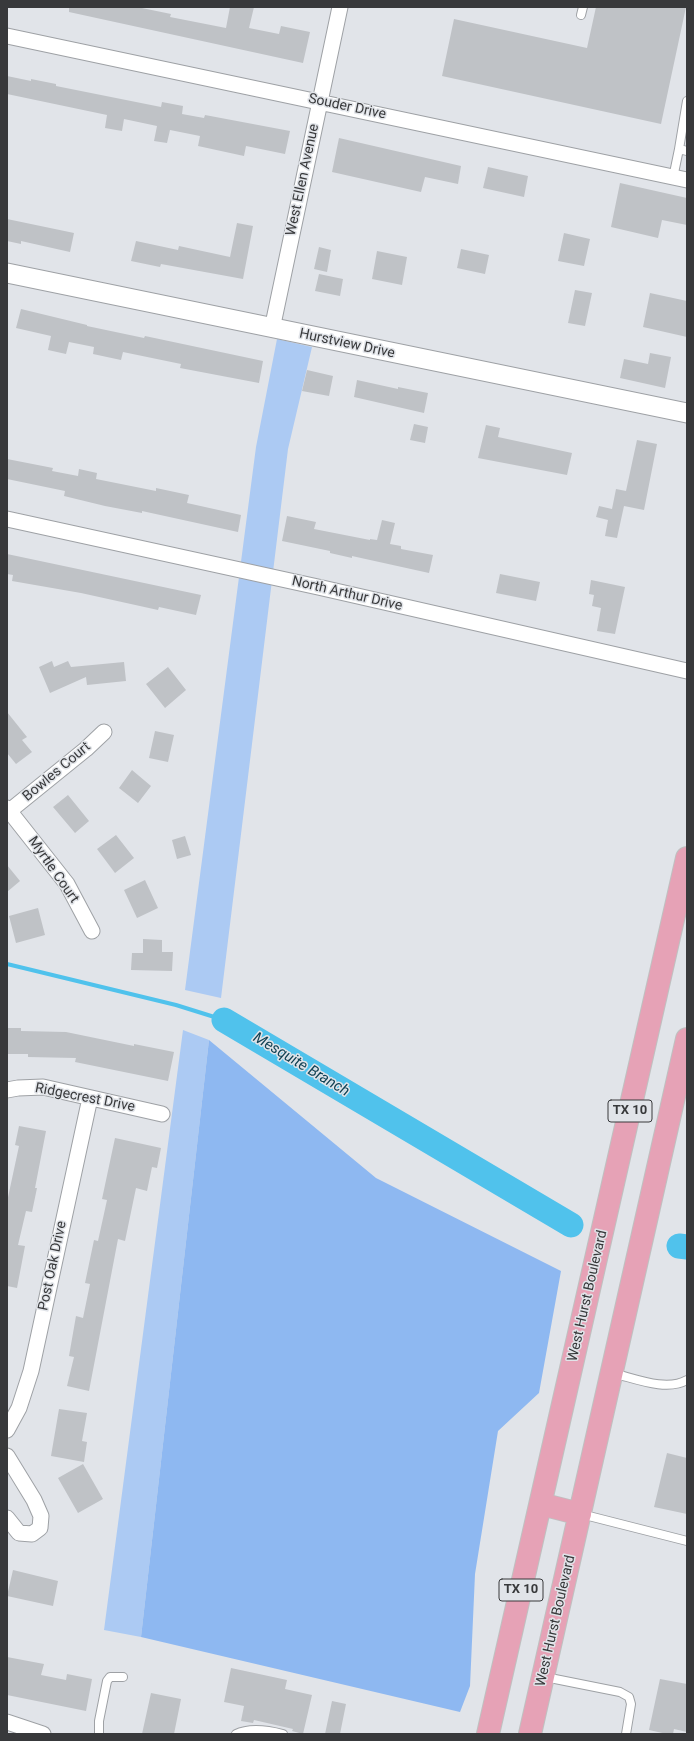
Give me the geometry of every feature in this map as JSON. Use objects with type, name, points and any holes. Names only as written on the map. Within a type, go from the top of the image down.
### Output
[{"type":"main road","name":"West Hurst Boulevard","points":[[488,1734],[687,858]]},
{"type":"main road","name":"West Hurst Boulevard","points":[[530,1734],[687,1039]]},
{"type":"main road","points":[[541,1504],[580,1514]]},
{"type":"street","name":"West Ellen Avenue","points":[[272,329],[340,7]]},
{"type":"street","name":"Souder Drive","points":[[7,36],[320,101],[680,179]]},
{"type":"street","name":"Hurstview Drive","points":[[7,273],[272,329],[687,413]]},
{"type":"street","name":"North Arthur Drive","points":[[7,519],[318,587],[687,671]]},
{"type":"street","name":"Bowles Court","points":[[8,811],[86,749],[104,732]]},
{"type":"street","name":"Myrtle Court","points":[[8,811],[67,884],[92,931]]},
{"type":"street","name":"Ridgecrest Drive","points":[[7,1090],[43,1087],[162,1114]]},
{"type":"street","name":"Post Oak Drive","points":[[7,1430],[19,1408],[31,1370],[90,1098]]},
{"type":"street","points":[[7,1456],[30,1494],[41,1516],[40,1528],[32,1534],[19,1533],[7,1518]]},
{"type":"street","points":[[7,1722],[43,1734]]},
{"type":"lane","points":[[680,179],[687,101]]},
{"type":"lane","points":[[612,1373],[655,1383],[680,1384],[686,1382]]},
{"type":"lane","points":[[580,1514],[687,1541]]},
{"type":"lane","points":[[99,1734],[99,1721],[107,1681],[110,1676],[123,1677]]},
{"type":"lane","points":[[543,1677],[620,1692],[629,1697],[632,1704],[626,1734]]},
{"type":"lane","points":[[236,1734],[244,1730],[271,1731],[283,1734]]},
{"type":"shaded area","points":[[277,339],[312,347],[288,449],[221,998],[185,990],[256,447]]},
{"type":"shaded area","points":[[183,1030],[209,1040],[141,1637],[104,1630]]},
{"type":"shaded area","points":[[209,1040],[376,1178],[561,1271],[539,1393],[498,1431],[475,1574],[470,1686],[460,1712],[141,1637]]},
{"type":"building","points":[[69,7],[137,7],[171,14],[170,17],[226,28],[230,7],[254,7],[249,28],[279,34],[281,26],[310,32],[303,63],[69,12]]},
{"type":"building","points":[[596,7],[686,7],[661,124],[442,76],[454,19],[587,48]]},
{"type":"building","points":[[7,76],[56,84],[56,86],[161,107],[162,102],[183,106],[182,114],[204,118],[205,115],[290,131],[285,154],[246,146],[244,156],[198,146],[200,136],[170,130],[167,143],[154,141],[157,126],[124,119],[122,131],[105,128],[107,115],[7,94]]},
{"type":"building","points":[[339,138],[461,166],[458,184],[425,177],[421,192],[332,172]]},
{"type":"building","points":[[488,167],[528,176],[524,197],[483,188]]},
{"type":"building","points":[[620,183],[687,198],[687,225],[662,220],[658,238],[611,227]]},
{"type":"building","points":[[7,219],[74,233],[70,252],[21,241],[21,244],[7,241]]},
{"type":"building","points":[[237,223],[253,226],[243,279],[161,264],[160,267],[131,261],[136,241],[178,250],[179,246],[230,257]]},
{"type":"building","points":[[564,233],[590,239],[584,266],[558,261]]},
{"type":"building","points":[[319,247],[331,250],[327,272],[314,269]]},
{"type":"building","points":[[461,249],[489,255],[485,274],[457,268]]},
{"type":"building","points":[[377,251],[407,257],[402,285],[372,279]]},
{"type":"building","points":[[319,274],[343,279],[340,296],[315,291]]},
{"type":"building","points":[[575,290],[592,293],[585,326],[568,323]]},
{"type":"building","points":[[650,293],[687,301],[687,337],[643,327]]},
{"type":"building","points":[[21,309],[87,326],[144,338],[145,336],[263,361],[259,383],[180,368],[181,364],[123,352],[121,360],[93,354],[94,347],[69,342],[66,354],[48,350],[51,336],[16,328]]},
{"type":"building","points":[[650,353],[671,357],[665,388],[620,378],[624,359],[648,364]]},
{"type":"building","points":[[307,370],[333,376],[329,396],[302,391]]},
{"type":"building","points":[[357,380],[398,389],[398,387],[428,393],[424,413],[354,397]]},
{"type":"building","points":[[414,424],[428,427],[425,443],[410,440]]},
{"type":"building","points":[[486,425],[500,428],[498,437],[572,453],[567,475],[478,458]]},
{"type":"building","points":[[637,440],[657,444],[644,510],[624,506],[617,538],[605,536],[608,520],[596,517],[599,506],[612,509],[616,489],[626,491]]},
{"type":"building","points":[[7,459],[53,468],[52,471],[78,476],[79,469],[97,473],[96,479],[156,491],[156,488],[189,495],[187,503],[241,515],[238,532],[142,511],[142,513],[105,506],[64,496],[65,491],[7,479]]},
{"type":"building","points":[[287,516],[316,522],[314,529],[370,540],[377,540],[382,520],[395,523],[390,544],[401,546],[401,549],[433,555],[429,573],[352,556],[352,558],[330,553],[330,551],[282,541]]},
{"type":"building","points":[[7,554],[201,595],[196,615],[159,607],[158,610],[81,593],[12,581],[13,575],[7,574]]},
{"type":"building","points":[[500,574],[540,582],[536,601],[496,593]]},
{"type":"building","points":[[591,580],[625,587],[615,634],[597,631],[601,608],[592,606],[594,595],[589,594]]},
{"type":"building","points":[[52,661],[54,667],[68,661],[71,667],[124,662],[126,681],[87,685],[86,677],[50,693],[39,667]]},
{"type":"building","points":[[168,667],[186,690],[165,708],[146,684]]},
{"type":"building","points":[[7,712],[27,737],[22,740],[32,752],[16,764],[7,753]]},
{"type":"building","points":[[155,731],[174,735],[168,762],[149,758]]},
{"type":"building","points":[[132,770],[151,786],[138,803],[119,788]]},
{"type":"building","points":[[68,795],[89,821],[75,833],[53,807]]},
{"type":"building","points":[[116,835],[134,858],[115,873],[97,849]]},
{"type":"building","points":[[185,836],[191,855],[177,859],[172,840]]},
{"type":"building","points":[[7,865],[20,881],[7,892]]},
{"type":"building","points":[[145,880],[158,908],[137,918],[124,890]]},
{"type":"building","points":[[38,908],[45,935],[16,943],[9,916]]},
{"type":"building","points":[[143,939],[162,940],[162,952],[173,952],[172,971],[131,970],[132,953],[143,953]]},
{"type":"building","points":[[7,1028],[21,1028],[21,1031],[66,1032],[134,1046],[134,1044],[174,1052],[168,1081],[75,1062],[76,1058],[28,1057],[28,1054],[7,1054]]},
{"type":"building","points":[[19,1126],[46,1131],[32,1212],[26,1211],[18,1245],[25,1246],[17,1288],[7,1286],[7,1202],[19,1146],[15,1145]]},
{"type":"building","points":[[115,1138],[161,1148],[157,1168],[152,1167],[147,1191],[136,1188],[125,1241],[118,1239],[89,1391],[67,1386],[74,1357],[69,1356],[76,1316],[83,1318],[90,1284],[85,1283],[94,1240],[98,1241],[107,1200],[102,1199]]},
{"type":"building","points":[[59,1409],[87,1413],[82,1441],[87,1442],[84,1462],[51,1456]]},
{"type":"building","points":[[667,1453],[687,1458],[687,1514],[654,1507]]},
{"type":"building","points":[[83,1464],[103,1499],[78,1513],[58,1478]]},
{"type":"building","points":[[13,1570],[58,1581],[53,1606],[7,1596]]},
{"type":"building","points":[[7,1657],[44,1664],[41,1675],[66,1680],[67,1674],[92,1679],[86,1711],[7,1695]]},
{"type":"building","points":[[231,1668],[287,1680],[285,1689],[312,1695],[303,1734],[292,1731],[293,1729],[254,1720],[253,1723],[241,1721],[244,1706],[224,1702]]},
{"type":"building","points":[[660,1679],[687,1684],[687,1732],[674,1729],[673,1734],[667,1734],[649,1730]]},
{"type":"building","points":[[151,1693],[181,1699],[174,1734],[142,1734]]},
{"type":"building","points":[[332,1701],[346,1704],[340,1734],[325,1734]]},
{"type":"waterway","name":"Mesquite Branch","points":[[7,964],[176,1005],[224,1020]]},
{"type":"waterway","name":"Mesquite Branch","points":[[224,1020],[571,1225]]},
{"type":"waterway","name":"Mesquite Branch","points":[[679,1246],[687,1247]]}]
